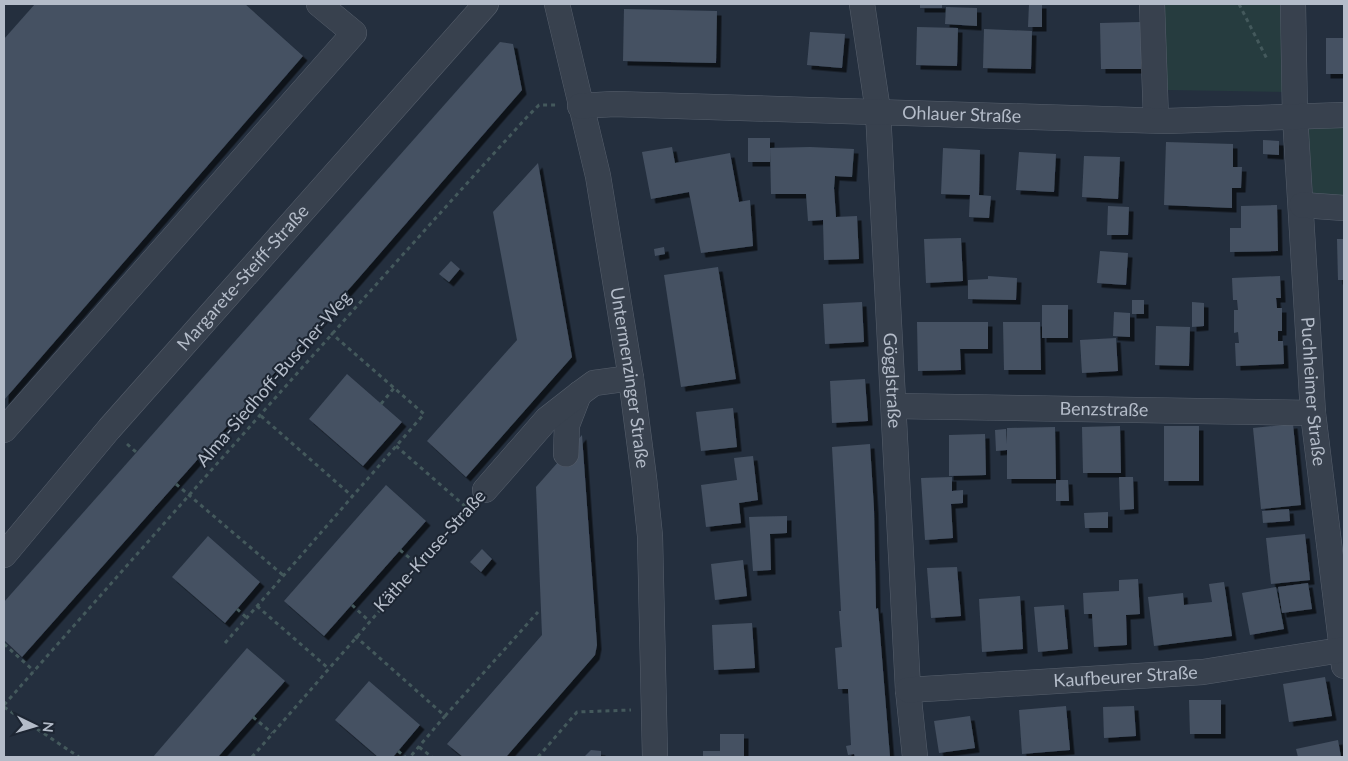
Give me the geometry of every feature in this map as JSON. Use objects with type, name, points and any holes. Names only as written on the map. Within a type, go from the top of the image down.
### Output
[{"type":"street","points":[[4,430],[354,33],[319,4]]},
{"type":"street","name":"Margarete-Steiff-Straße","points":[[4,555],[109,429],[486,4]]},
{"type":"street","name":"Untermenzinger Straße","points":[[557,4],[598,176],[631,378],[650,536],[655,757]]},
{"type":"street","name":"Gögglstraße","points":[[862,4],[878,111],[908,690],[915,757]]},
{"type":"street","points":[[1152,4],[1156,120]]},
{"type":"street","name":"Puchheimer Straße","points":[[1293,4],[1295,116],[1302,205],[1313,414],[1343,658]]},
{"type":"street","name":"Ohlauer Straße","points":[[580,106],[614,104],[1156,120],[1344,115]]},
{"type":"street","points":[[1302,205],[1344,208]]},
{"type":"street","name":"Käthe-Kruse-Straße","points":[[485,490],[547,419],[579,394],[594,383],[631,378]]},
{"type":"street","points":[[566,454],[567,425],[579,394]]},
{"type":"street","name":"Benzstraße","points":[[894,406],[1313,414]]},
{"type":"street","name":"Kaufbeurer Straße","points":[[908,690],[1204,672],[1343,658]]},
{"type":"path","name":"Alma-Siedhoff-Buscher-Weg","points":[[4,706],[261,416],[331,333],[539,104],[580,106]]},
{"type":"path","points":[[225,643],[424,414],[331,333]]},
{"type":"path","points":[[381,404],[394,388]]},
{"type":"path","points":[[261,416],[352,496]]},
{"type":"path","points":[[396,446],[468,509]]},
{"type":"path","points":[[176,484],[191,494],[284,576]]},
{"type":"path","name":"Käthe-Kruse-Straße","points":[[252,757],[485,490]]},
{"type":"path","points":[[400,550],[418,565]]},
{"type":"path","points":[[352,605],[369,621]]},
{"type":"path","points":[[257,606],[328,668]]},
{"type":"path","points":[[237,609],[247,618]]},
{"type":"path","points":[[410,757],[538,612]]},
{"type":"path","points":[[356,636],[445,716]]},
{"type":"path","points":[[4,644],[34,671]]},
{"type":"path","points":[[4,706],[79,757]]},
{"type":"path","points":[[538,757],[577,712],[654,709]]},
{"type":"path","points":[[253,717],[272,733]]},
{"type":"path","points":[[419,747],[432,757]]},
{"type":"path","points":[[398,751],[405,757]]},
{"type":"green space","points":[[1164,4],[1286,4],[1287,92],[1167,90]]},
{"type":"green space","points":[[1308,126],[1344,126],[1344,199],[1313,196]]},
{"type":"building","points":[[35,4],[245,4],[303,56],[4,400],[4,39]]},
{"type":"building","points":[[920,4],[942,4],[942,8],[920,8]]},
{"type":"building","points":[[1029,4],[1042,4],[1042,27],[1028,27]]},
{"type":"building","points":[[946,7],[977,8],[977,26],[945,24]]},
{"type":"building","points":[[624,9],[717,11],[716,63],[623,61]]},
{"type":"building","points":[[1141,22],[1141,69],[1101,69],[1100,23]]},
{"type":"building","points":[[917,27],[958,28],[957,66],[916,65]]},
{"type":"building","points":[[984,29],[1032,31],[1031,69],[983,68]]},
{"type":"building","points":[[810,32],[845,34],[842,68],[807,65]]},
{"type":"building","points":[[1326,38],[1344,38],[1344,74],[1326,74]]},
{"type":"building","points":[[500,42],[513,44],[522,90],[357,280],[22,657],[4,640],[4,602]]},
{"type":"building","points":[[748,138],[770,138],[770,162],[748,162]]},
{"type":"building","points":[[1263,140],[1279,141],[1279,155],[1263,154]]},
{"type":"building","points":[[1166,142],[1233,144],[1233,167],[1242,167],[1241,188],[1232,188],[1232,208],[1164,205]]},
{"type":"building","points":[[672,147],[675,163],[730,153],[739,202],[750,200],[753,246],[701,253],[689,192],[651,199],[642,152]]},
{"type":"building","points":[[770,148],[854,149],[852,177],[835,176],[834,188],[836,217],[857,216],[859,259],[824,260],[823,220],[808,221],[806,194],[771,194]]},
{"type":"building","points":[[943,148],[980,150],[979,195],[991,196],[989,218],[969,217],[970,195],[941,194]]},
{"type":"building","points":[[1019,152],[1056,154],[1054,192],[1016,190]]},
{"type":"building","points":[[1084,156],[1120,157],[1118,199],[1082,197]]},
{"type":"building","points":[[538,163],[572,357],[466,477],[427,441],[517,340],[493,212]]},
{"type":"building","points":[[1277,205],[1278,251],[1230,252],[1230,228],[1241,228],[1241,206]]},
{"type":"building","points":[[1108,206],[1129,207],[1128,235],[1107,235]]},
{"type":"building","points":[[961,238],[963,281],[926,283],[924,239]]},
{"type":"building","points":[[1337,239],[1344,239],[1344,280],[1338,280]]},
{"type":"building","points":[[664,247],[665,254],[655,256],[654,249]]},
{"type":"building","points":[[1100,251],[1128,253],[1126,285],[1097,283]]},
{"type":"building","points":[[451,261],[460,269],[449,282],[439,274]]},
{"type":"building","points":[[718,267],[736,379],[681,387],[664,275]]},
{"type":"building","points":[[988,276],[1017,278],[1016,300],[968,299],[968,280],[988,279]]},
{"type":"building","points":[[1280,276],[1281,298],[1276,298],[1277,308],[1282,308],[1282,331],[1278,331],[1278,341],[1283,341],[1284,364],[1236,366],[1235,343],[1239,343],[1238,332],[1234,333],[1234,310],[1238,310],[1237,300],[1233,300],[1232,278]]},
{"type":"building","points":[[1132,300],[1144,300],[1144,314],[1132,314]]},
{"type":"building","points":[[862,302],[864,342],[825,344],[823,304]]},
{"type":"building","points":[[1192,302],[1204,303],[1204,326],[1192,327]]},
{"type":"building","points":[[1042,305],[1068,305],[1068,338],[1042,338]]},
{"type":"building","points":[[1114,312],[1130,313],[1130,337],[1113,336]]},
{"type":"building","points":[[917,322],[988,322],[988,349],[960,349],[961,370],[918,371]]},
{"type":"building","points":[[1003,322],[1040,322],[1041,370],[1004,370]]},
{"type":"building","points":[[1156,326],[1190,327],[1189,366],[1155,365]]},
{"type":"building","points":[[1116,338],[1118,371],[1082,373],[1080,340]]},
{"type":"building","points":[[347,374],[402,422],[363,466],[309,419]]},
{"type":"building","points":[[865,379],[868,421],[832,423],[830,381]]},
{"type":"building","points":[[733,408],[737,447],[701,451],[696,412]]},
{"type":"building","points":[[1293,424],[1301,505],[1261,509],[1253,428]]},
{"type":"building","points":[[1120,426],[1121,473],[1083,473],[1082,427]]},
{"type":"building","points":[[1164,426],[1199,426],[1199,481],[1164,481]]},
{"type":"building","points":[[1055,427],[1056,479],[1007,479],[1007,450],[996,451],[995,430],[1006,429],[1007,444],[1007,428]]},
{"type":"building","points":[[985,434],[986,475],[949,476],[949,435]]},
{"type":"building","points":[[582,435],[597,645],[595,655],[506,757],[463,757],[447,744],[542,635],[536,487]]},
{"type":"building","points":[[870,444],[874,509],[876,609],[878,608],[890,757],[855,757],[854,754],[848,755],[846,746],[851,745],[848,689],[838,689],[835,648],[842,647],[832,447]]},
{"type":"building","points":[[753,456],[758,500],[739,503],[741,523],[706,527],[701,485],[737,480],[734,458]]},
{"type":"building","points":[[952,477],[952,491],[963,490],[963,503],[951,504],[953,538],[925,540],[921,478]]},
{"type":"building","points":[[1119,477],[1133,477],[1134,509],[1120,510]]},
{"type":"building","points":[[1056,480],[1068,480],[1069,501],[1056,501]]},
{"type":"building","points":[[386,485],[426,521],[324,636],[284,601]]},
{"type":"building","points":[[1289,509],[1290,521],[1263,523],[1262,511]]},
{"type":"building","points":[[1108,512],[1108,528],[1085,528],[1084,513]]},
{"type":"building","points":[[787,516],[787,533],[770,534],[771,570],[753,571],[749,517]]},
{"type":"building","points":[[1305,534],[1310,580],[1271,584],[1266,538]]},
{"type":"building","points":[[208,536],[260,582],[225,623],[172,577]]},
{"type":"building","points":[[482,549],[492,559],[481,572],[470,562]]},
{"type":"building","points":[[743,560],[747,596],[715,600],[711,564]]},
{"type":"building","points":[[957,567],[961,616],[931,618],[927,568]]},
{"type":"building","points":[[1138,579],[1140,614],[1126,615],[1127,645],[1094,647],[1092,614],[1084,614],[1083,593],[1119,591],[1119,580]]},
{"type":"building","points":[[1224,582],[1232,636],[1154,646],[1148,597],[1183,593],[1184,605],[1212,602],[1209,584]]},
{"type":"building","points":[[1308,583],[1312,609],[1282,613],[1278,587]]},
{"type":"building","points":[[1276,587],[1284,629],[1250,635],[1242,593]]},
{"type":"building","points":[[1020,596],[1023,649],[982,652],[979,599]]},
{"type":"building","points":[[1064,605],[1068,649],[1038,652],[1034,607]]},
{"type":"building","points":[[752,623],[755,668],[714,670],[712,625]]},
{"type":"building","points":[[247,648],[285,681],[218,757],[153,757]]},
{"type":"building","points":[[1325,677],[1332,716],[1289,722],[1283,684]]},
{"type":"building","points":[[369,681],[420,725],[393,757],[378,757],[335,720]]},
{"type":"building","points":[[1189,700],[1221,700],[1221,734],[1190,734]]},
{"type":"building","points":[[1066,706],[1070,750],[1022,754],[1019,710]]},
{"type":"building","points":[[1134,706],[1136,736],[1104,738],[1103,707]]},
{"type":"building","points":[[970,716],[975,748],[939,753],[934,721]]},
{"type":"building","points":[[720,734],[744,734],[744,757],[703,757],[703,751],[720,751]]},
{"type":"building","points":[[1338,740],[1341,757],[1298,757],[1296,749]]},
{"type":"building","points":[[591,750],[601,751],[601,757],[584,757]]}]
